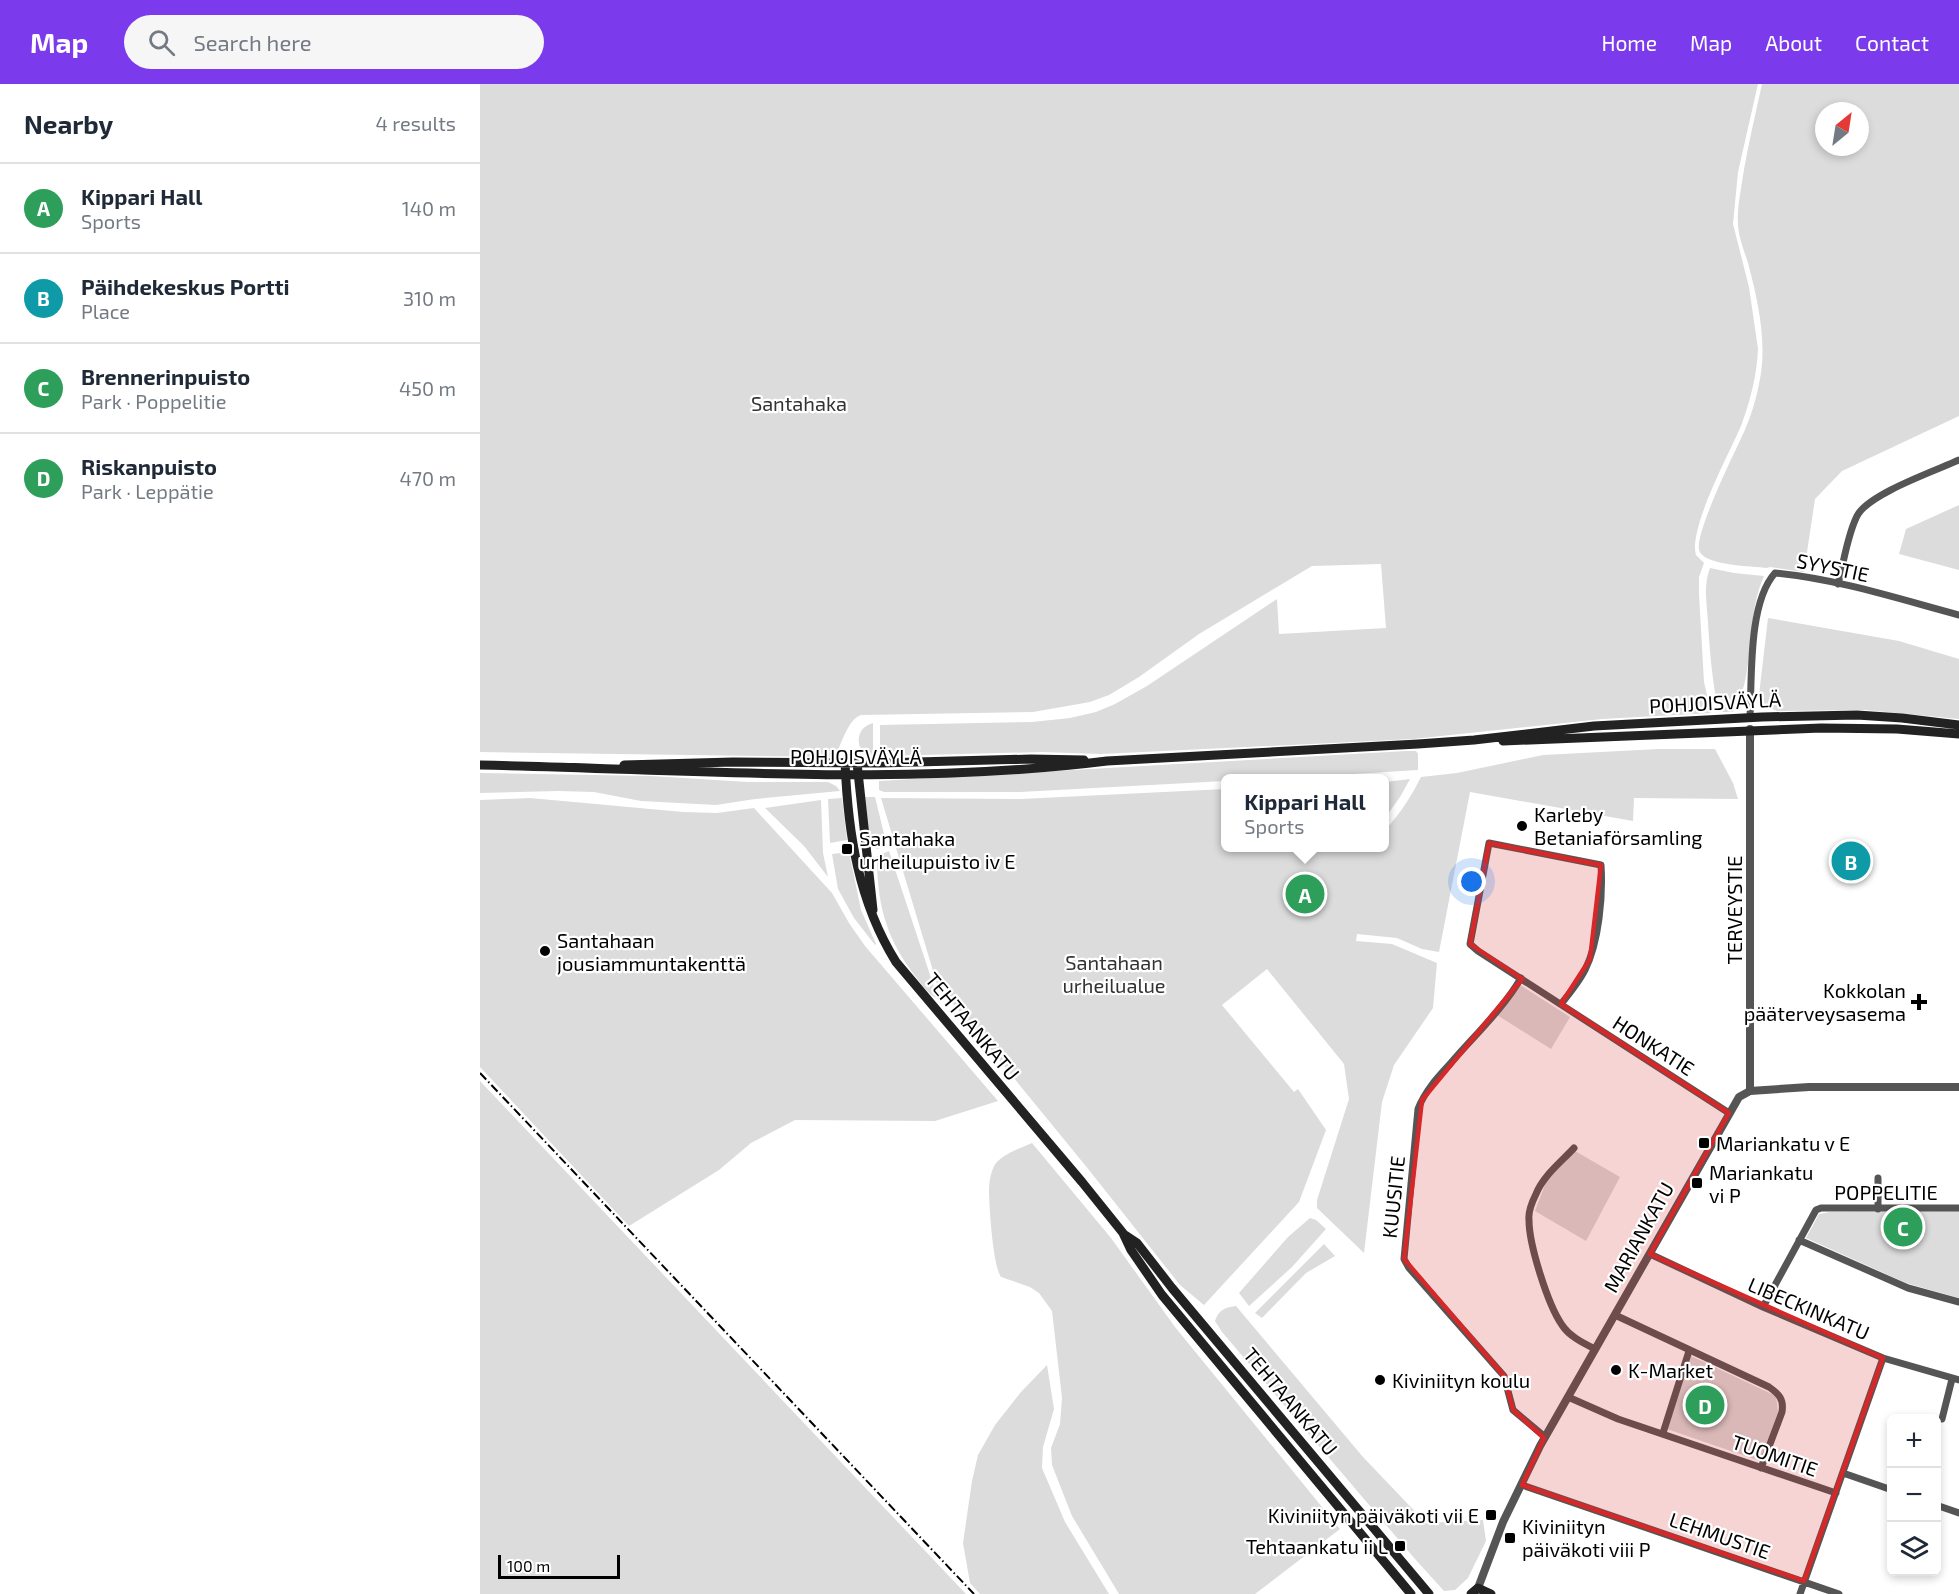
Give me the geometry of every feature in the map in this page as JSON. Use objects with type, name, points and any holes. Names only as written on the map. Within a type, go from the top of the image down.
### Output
[{"type":"main road","name":"POHJOISVÄYLÄ","points":[[480,765],[858,776],[1056,767],[1474,740],[1594,726],[1750,717],[1857,715],[1959,724]]},
{"type":"main road","points":[[1750,717],[1750,729]]},
{"type":"main road","name":"POHJOISVÄYLÄ","points":[[1474,740],[1528,741],[1750,729],[1852,728],[1959,734]]},
{"type":"main road","name":"POHJOISVÄYLÄ","points":[[604,767],[643,763],[857,763],[1031,759],[1107,762]]},
{"type":"main road","name":"TEHTAANKATU","points":[[845,762],[855,857],[864,897],[885,944],[912,983],[1123,1233],[1137,1244],[1429,1594]]},
{"type":"main road","name":"TEHTAANKATU","points":[[857,763],[874,918]]},
{"type":"main road","name":"TEHTAANKATU","points":[[1123,1233],[1131,1250],[1162,1294],[1411,1594]]},
{"type":"main road","points":[[1474,1591],[1491,1594]]},
{"type":"street","points":[[1838,584],[1852,530],[1864,506],[1879,496],[1959,460]]},
{"type":"street","name":"SYYSTIE","points":[[1750,717],[1756,620],[1762,594],[1767,582],[1775,573],[1803,576],[1959,615]]},
{"type":"street","name":"TERVEYSTIE","points":[[1750,729],[1750,1091]]},
{"type":"street","name":"HONKATIE","points":[[1561,1004],[1581,978],[1590,959],[1601,895],[1601,865],[1489,843],[1470,944],[1478,951],[1729,1113]]},
{"type":"street","name":"KUUSITIE","points":[[1521,978],[1437,1078],[1422,1100],[1417,1121],[1404,1259],[1504,1376],[1513,1410],[1545,1437]]},
{"type":"street","points":[[1750,1091],[1809,1087],[1959,1087]]},
{"type":"street","name":"MARIANKATU","points":[[1474,1591],[1503,1522],[1545,1437],[1729,1113],[1739,1097],[1750,1091]]},
{"type":"street","points":[[1574,1148],[1539,1186],[1528,1217],[1529,1230],[1549,1299],[1557,1317],[1563,1327],[1595,1349]]},
{"type":"street","points":[[1878,1178],[1878,1209]]},
{"type":"street","name":"POPPELITIE","points":[[1763,1307],[1816,1210],[1821,1208],[1959,1208]]},
{"type":"street","points":[[1799,1240],[1908,1288],[1959,1302]]},
{"type":"street","name":"LIBECKINKATU","points":[[1650,1254],[1763,1307],[1883,1358],[1956,1379]]},
{"type":"street","points":[[1615,1315],[1780,1394],[1782,1412],[1761,1468]]},
{"type":"street","points":[[1664,1434],[1689,1350]]},
{"type":"street","points":[[1800,1594],[1883,1358]]},
{"type":"street","points":[[1942,1419],[1956,1379]]},
{"type":"street","name":"TUOMITIE","points":[[1568,1397],[1618,1419],[1836,1493]]},
{"type":"street","points":[[1843,1473],[1887,1488]]},
{"type":"street","name":"LEHMUSTIE","points":[[1522,1485],[1839,1594]]},
{"type":"street","points":[[1941,1507],[1959,1513]]},
{"type":"highlighted area","points":[[1489,843],[1601,865],[1590,959],[1561,1004],[1729,1113],[1650,1254],[1883,1358],[1804,1581],[1522,1485],[1544,1438],[1513,1410],[1504,1376],[1404,1259],[1422,1100],[1522,979],[1470,944]]},
{"type":"green space","name":"Santahaka","points":[[480,84],[1758,84],[1738,172],[1733,224],[1749,287],[1758,349],[1756,369],[1741,426],[1711,490],[1695,543],[1696,555],[1704,563],[1699,577],[1699,594],[1704,682],[1711,713],[1602,719],[1413,739],[1101,754],[1042,752],[880,756],[880,725],[1032,722],[1070,718],[1096,712],[1147,686],[1277,599],[1279,634],[1386,628],[1381,564],[1312,566],[1199,634],[1139,677],[1109,695],[1090,702],[1033,712],[861,715],[856,717],[845,733],[835,757],[480,752]]},
{"type":"green space","points":[[1762,84],[1959,84],[1959,416],[1842,471],[1815,499],[1804,572],[1719,562],[1702,555],[1699,550],[1699,541],[1709,510],[1751,414],[1762,369],[1762,338],[1758,307],[1738,228],[1744,170]]},
{"type":"green space","points":[[1959,505],[1959,570],[1899,554],[1906,529]]},
{"type":"green space","points":[[1710,568],[1764,576],[1756,602],[1744,685],[1733,712],[1719,712],[1715,690],[1706,595]]},
{"type":"green space","points":[[1768,618],[1899,641],[1959,659],[1959,719],[1865,710],[1777,711],[1771,708],[1759,695]]},
{"type":"green space","points":[[873,723],[873,759],[863,754],[859,744],[859,735],[864,728]]},
{"type":"green space","name":"Santahaan urheilualue","points":[[1659,749],[1715,749],[1733,783],[1738,799],[1634,798],[1633,821],[1470,792],[1439,952],[1422,949],[1397,938],[1357,934],[1356,941],[1392,944],[1437,963],[1433,1008],[1394,1065],[1382,1102],[1364,1253],[1317,1208],[1317,1200],[1349,1099],[1344,1064],[1267,969],[1222,1005],[1294,1092],[1298,1089],[1326,1130],[1299,1202],[1204,1305],[1180,1285],[937,984],[881,798],[1021,799],[1221,789],[1221,852],[1389,852],[1389,826],[1405,805],[1421,777],[1457,773],[1543,755]]},
{"type":"green space","points":[[1406,751],[1416,751],[1418,754],[1418,770],[1354,774],[1221,774],[1221,781],[1020,792],[884,792],[879,790],[879,781]]},
{"type":"green space","points":[[480,773],[651,776],[748,782],[828,782],[840,791],[716,805],[641,801],[594,792],[480,793]]},
{"type":"green space","points":[[1410,779],[1389,812],[1389,782]]},
{"type":"green space","points":[[864,797],[875,797],[887,846],[877,849],[870,837]]},
{"type":"green space","points":[[530,798],[683,812],[717,813],[754,808],[832,893],[865,946],[998,1101],[935,1121],[795,1120],[751,1143],[719,1170],[629,1226],[480,1067],[480,800]]},
{"type":"green space","points":[[842,798],[847,840],[830,843],[828,799]]},
{"type":"green space","points":[[821,800],[823,853],[828,877],[804,846],[765,808]]},
{"type":"green space","points":[[889,851],[938,999],[923,987],[912,972],[895,945],[884,917],[877,873],[877,856]]},
{"type":"green space","points":[[849,852],[861,910],[875,945],[854,918],[838,889],[832,854]]},
{"type":"green space","points":[[1520,985],[1570,1017],[1551,1049],[1497,1015]]},
{"type":"green space","points":[[480,1081],[966,1594],[480,1594]]},
{"type":"green space","points":[[1032,1143],[1111,1238],[1175,1327],[1340,1529],[1255,1594],[1119,1594],[1072,1516],[1052,1465],[1051,1448],[1060,1424],[1062,1398],[1052,1311],[1039,1293],[1030,1287],[1001,1277],[992,1235],[989,1190],[993,1169],[1004,1156]]},
{"type":"green space","points":[[1575,1151],[1620,1177],[1586,1241],[1535,1211],[1546,1182]]},
{"type":"green space","points":[[1959,1211],[1959,1298],[1906,1283],[1806,1238],[1819,1214],[1830,1212]]},
{"type":"green space","points":[[1310,1218],[1326,1229],[1292,1267],[1249,1306],[1239,1293],[1288,1237]]},
{"type":"green space","points":[[1324,1244],[1335,1256],[1306,1273],[1262,1318],[1255,1313]]},
{"type":"green space","points":[[1236,1306],[1363,1457],[1426,1523],[1483,1520],[1486,1541],[1468,1578],[1455,1590],[1444,1591],[1415,1559],[1222,1332],[1215,1321],[1216,1317],[1223,1310]]},
{"type":"green space","points":[[1691,1356],[1776,1396],[1778,1412],[1760,1461],[1667,1429]]},
{"type":"green space","points":[[1047,1365],[1054,1409],[1043,1447],[1042,1468],[1065,1522],[1109,1594],[980,1594],[970,1583],[963,1543],[978,1455],[995,1425],[1021,1392]]},
{"type":"railway","points":[[480,1073],[974,1594]]},
{"type":"place","name":"Karleby Betaniaförsamling","points":[[1522,826]]},
{"type":"place","name":"Santahaka urheilupuisto iv E","points":[[847,849]]},
{"type":"place","name":"Päihdekeskus Portti","points":[[1851,861]]},
{"type":"place","name":"Kippari Hall","points":[[1305,894]]},
{"type":"place","name":"Santahaan jousiammuntakenttä","points":[[545,951]]},
{"type":"place","name":"Kokkolan pääterveysasema","points":[[1919,1002]]},
{"type":"place","name":"Mariankatu v E","points":[[1704,1143]]},
{"type":"place","name":"Mariankatu vi P","points":[[1697,1183]]},
{"type":"place","name":"Brennerinpuisto","points":[[1903,1227]]},
{"type":"place","name":"K-Market","points":[[1616,1370]]},
{"type":"place","name":"Kiviniityn koulu","points":[[1380,1380]]},
{"type":"place","name":"Riskanpuisto","points":[[1705,1405]]},
{"type":"place","name":"Kiviniityn päiväkoti vii E","points":[[1491,1515]]},
{"type":"place","name":"Kiviniityn päiväkoti viii P","points":[[1510,1538]]},
{"type":"place","name":"Tehtaankatu ii L","points":[[1400,1546]]}]
